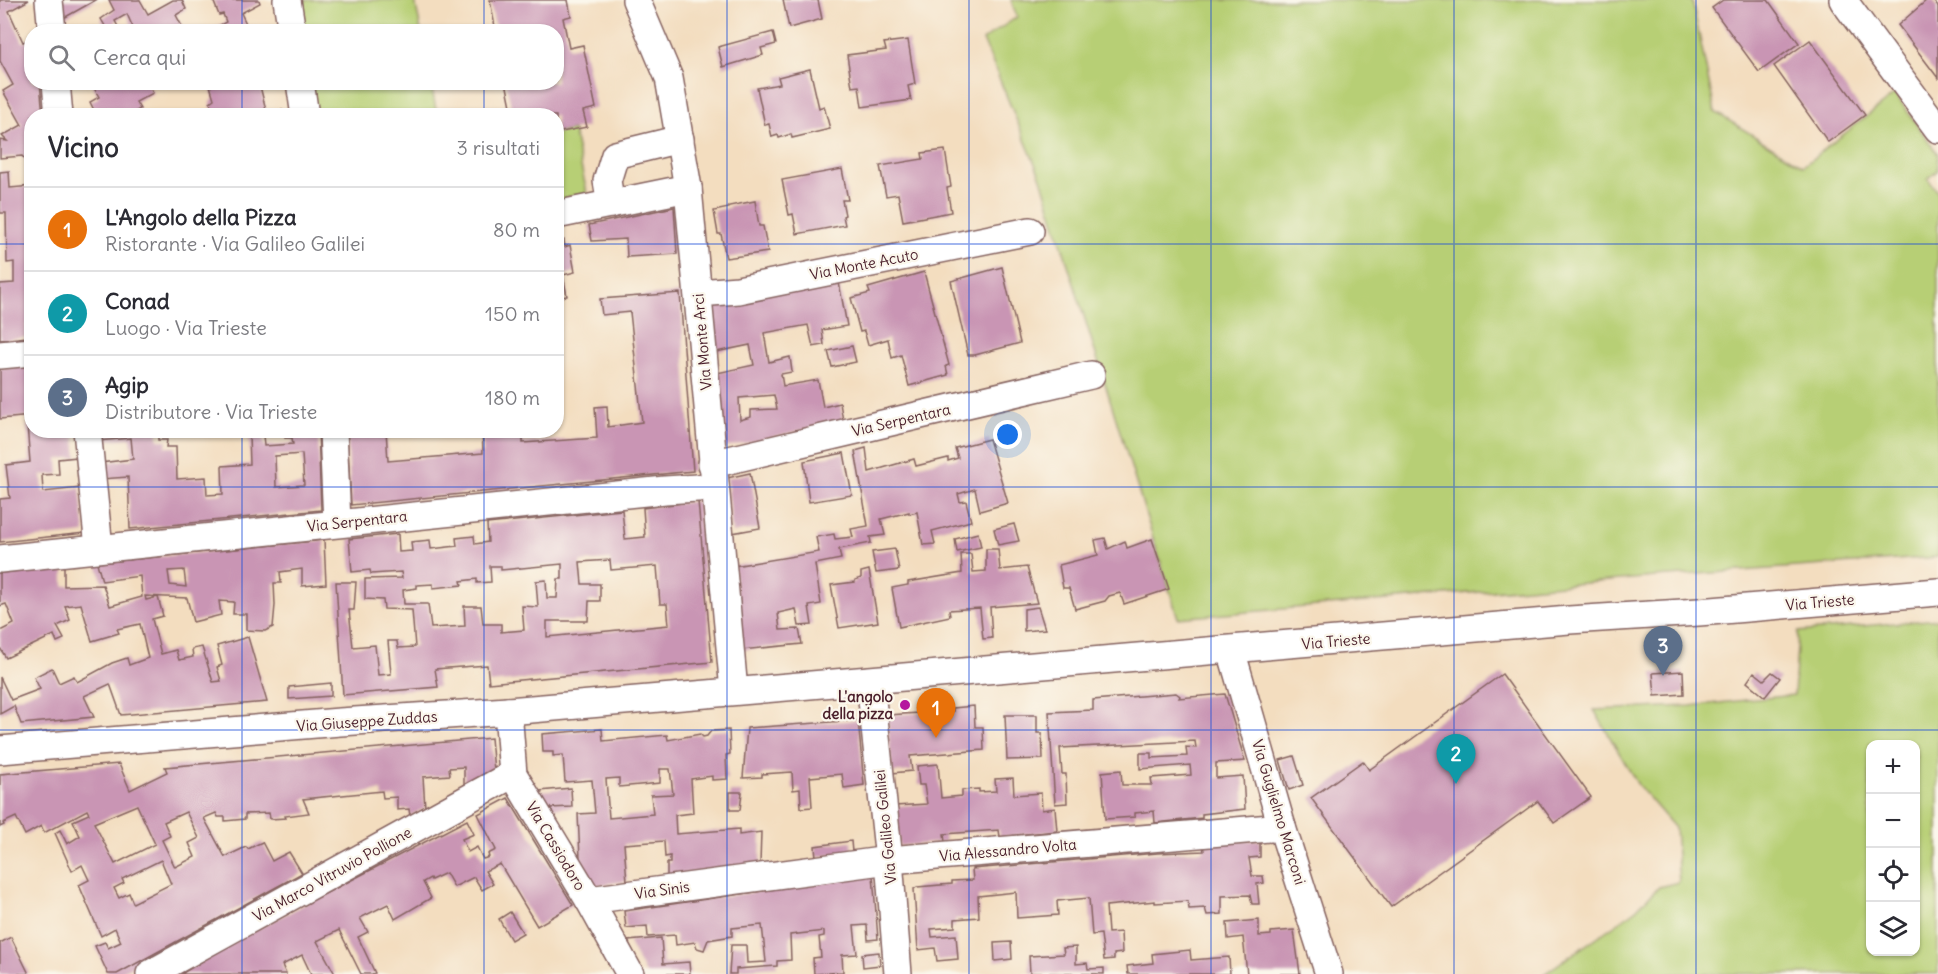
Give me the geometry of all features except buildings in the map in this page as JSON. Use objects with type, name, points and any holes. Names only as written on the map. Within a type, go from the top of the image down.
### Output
[{"type":"street","points":[[49,0],[51,24]]},
{"type":"street","points":[[287,0],[291,24]]},
{"type":"street","name":"Via Monte Arci","points":[[636,0],[669,78],[688,188],[734,692]]},
{"type":"street","points":[[1843,0],[1938,129]]},
{"type":"street","points":[[57,90],[58,108]]},
{"type":"street","points":[[301,90],[304,108]]},
{"type":"street","points":[[611,204],[607,181],[615,155],[680,139]]},
{"type":"street","points":[[564,213],[688,188]]},
{"type":"street","name":"Via Monte Acuto","points":[[698,293],[738,290],[1030,231]]},
{"type":"street","points":[[0,355],[24,353]]},
{"type":"street","name":"Via Serpentara","points":[[0,559],[337,524],[713,476],[1090,375]]},
{"type":"street","points":[[88,438],[99,548]]},
{"type":"street","points":[[333,438],[337,524]]},
{"type":"street","name":"Via Trieste","points":[[734,692],[1569,620],[1938,592]]},
{"type":"street","name":"Via Guglielmo Marconi","points":[[1231,650],[1282,827],[1329,974]]},
{"type":"street","name":"Via Galileo Galilei","points":[[870,681],[889,860],[898,974]]},
{"type":"street","name":"Via Giuseppe Zuddas","points":[[0,750],[734,692]]},
{"type":"street","name":"Via Cassiodoro","points":[[508,711],[513,774],[589,900],[630,974]]},
{"type":"street","name":"Via Marco Vitruvio Pollione","points":[[150,974],[513,774]]},
{"type":"street","name":"Via Alessandro Volta","points":[[734,880],[889,860],[1282,827]]},
{"type":"street","name":"Via Sinis","points":[[589,900],[734,880]]},
{"type":"green space","points":[[297,0],[415,0],[420,24],[300,24]]},
{"type":"green space","points":[[1011,0],[1692,0],[1715,112],[1803,166],[1895,94],[1938,154],[1938,171],[1928,179],[1938,192],[1938,557],[1655,577],[1178,618],[1041,178],[983,40],[1017,17]]},
{"type":"green space","points":[[310,90],[432,90],[436,108],[313,108]]},
{"type":"green space","points":[[573,130],[587,193],[564,198],[564,132]]},
{"type":"green space","points":[[1938,619],[1938,974],[1544,974],[1632,913],[1659,887],[1679,882],[1675,828],[1638,785],[1594,710],[1690,706],[1794,695],[1798,632]]},
{"type":"place","name":"Agip","points":[[1663,676]]},
{"type":"place","name":"L'angolo della pizza","points":[[905,705]]},
{"type":"place","name":"L'Angolo della Pizza","points":[[936,738]]},
{"type":"place","name":"Conad","points":[[1456,784]]}]
